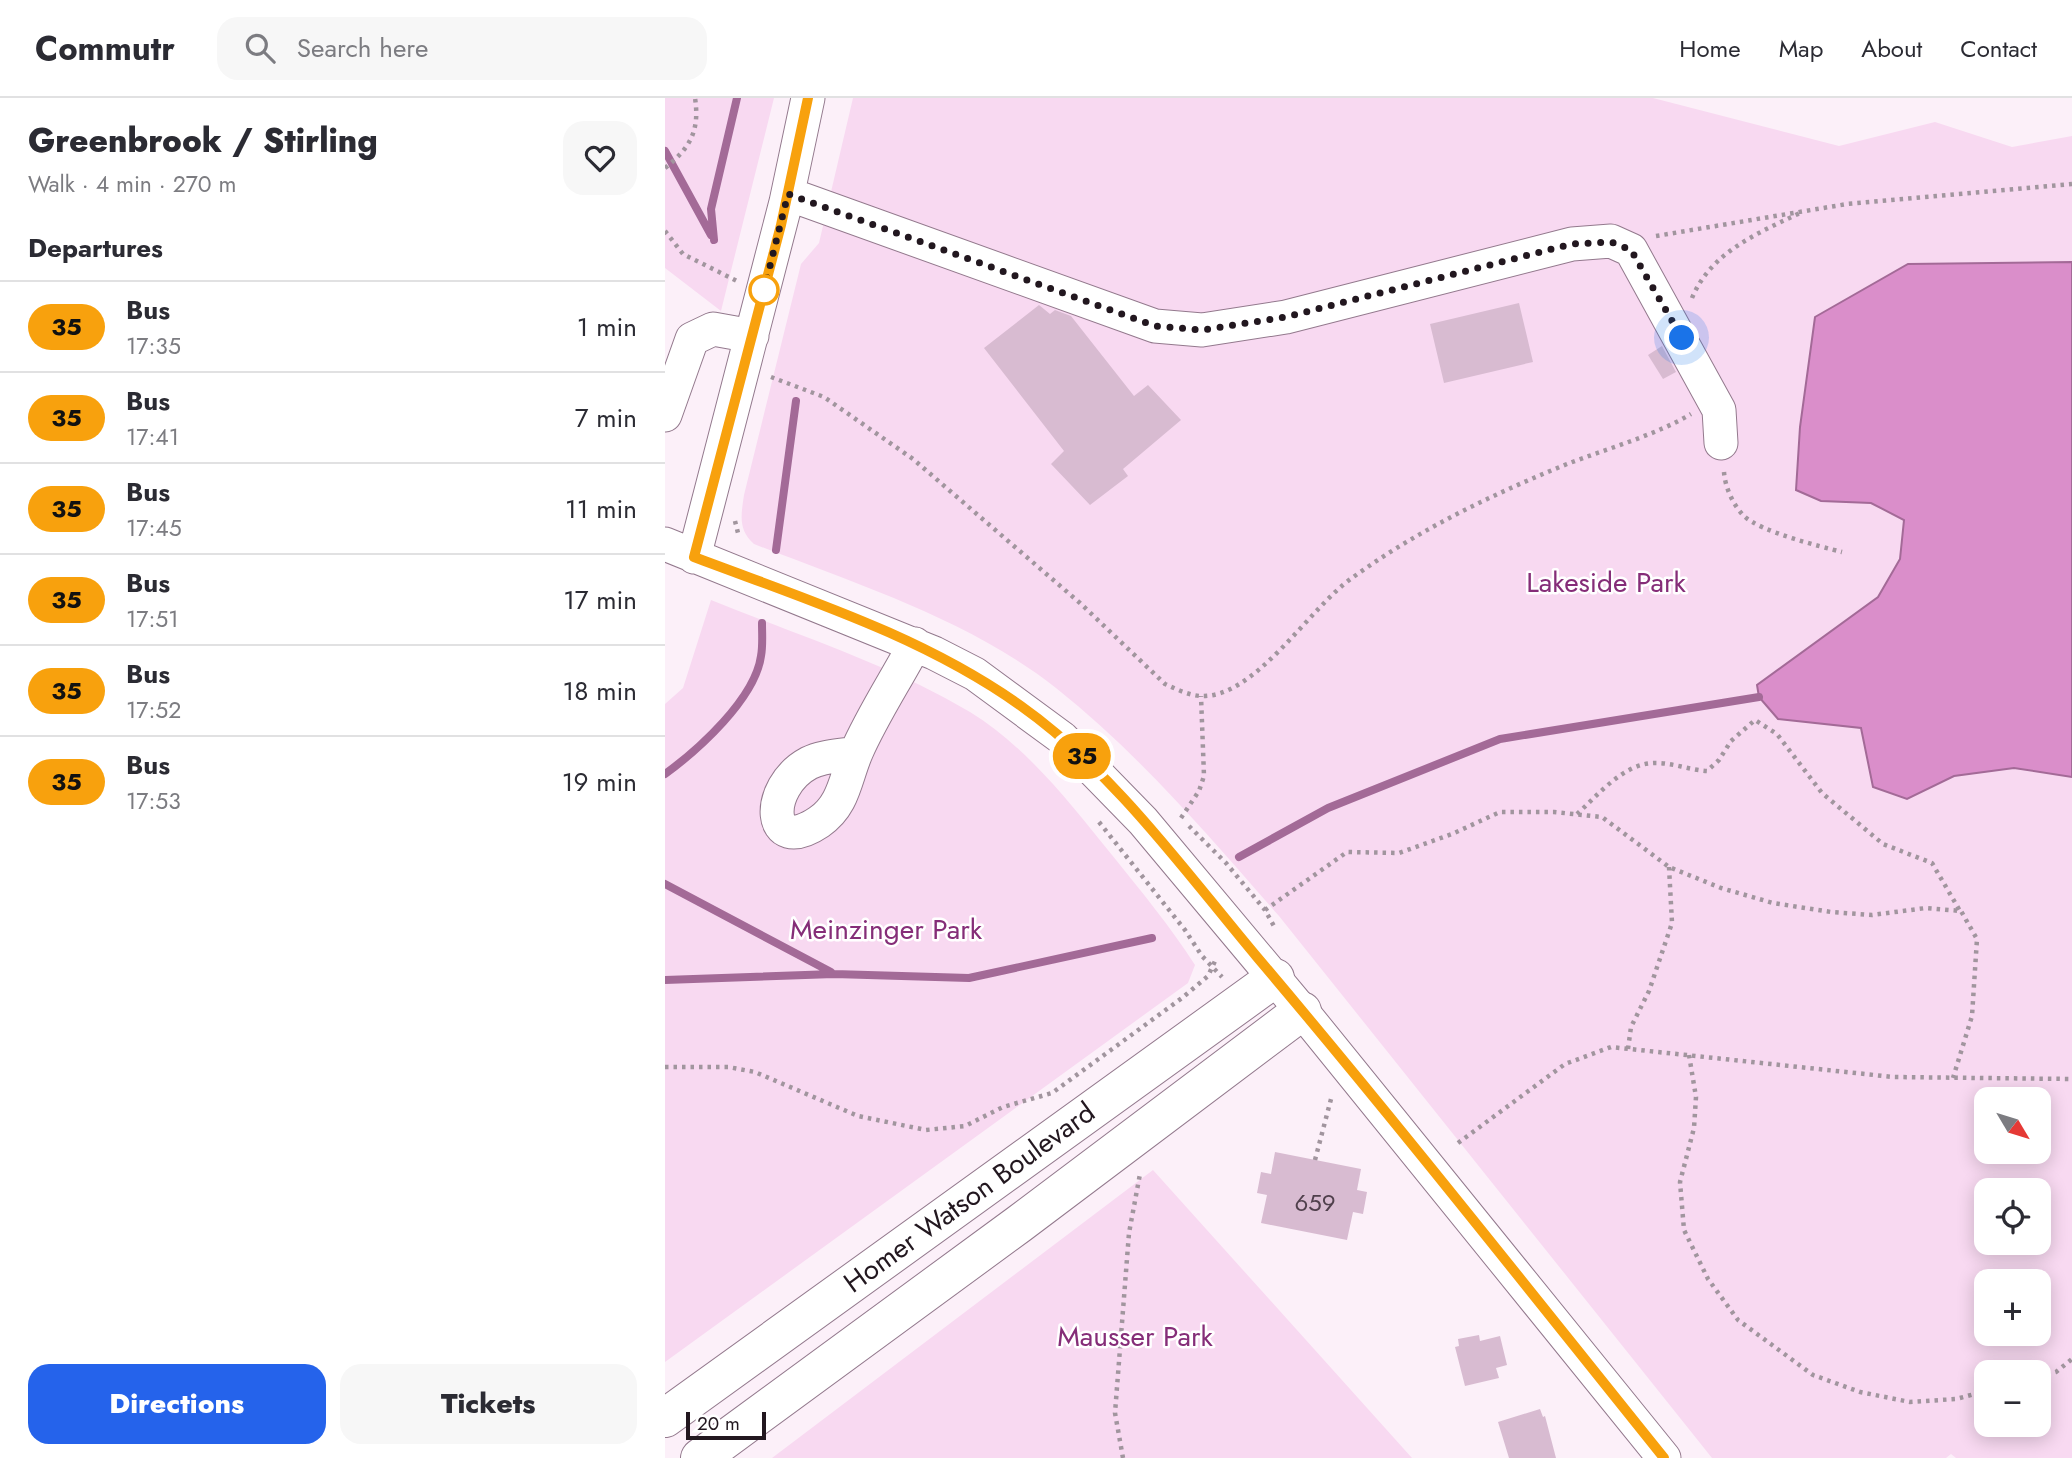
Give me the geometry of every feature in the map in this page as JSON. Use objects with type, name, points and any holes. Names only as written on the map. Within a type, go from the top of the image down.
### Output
[{"type":"main road","name":"Homer Watson Boulevard","points":[[665,1418],[1275,978]]},
{"type":"main road","name":"Homer Watson Boulevard","points":[[700,1458],[1302,1011]]},
{"type":"street","points":[[807,98],[788,194],[743,370],[680,550],[915,644],[975,674],[1062,738],[1143,821],[1275,978],[1664,1458]]},
{"type":"street","points":[[788,194],[1155,326],[1202,330],[1286,317],[1572,244],[1611,242],[1631,250],[1682,338],[1719,410],[1721,443]]},
{"type":"street","points":[[665,415],[692,339],[713,329],[752,336]]},
{"type":"street","points":[[856,753],[915,644]]},
{"type":"path","points":[[665,168],[685,152],[694,138],[695,98]]},
{"type":"path","points":[[1631,250],[1656,236],[1804,211],[2072,184]]},
{"type":"path","points":[[1682,338],[1686,312],[1696,287],[1713,264],[1747,239],[1804,211]]},
{"type":"path","points":[[665,232],[683,254],[764,291]]},
{"type":"path","points":[[743,370],[768,376],[824,397],[913,459],[1080,603],[1165,684],[1201,696],[1237,685],[1259,672],[1321,604],[1350,579],[1420,533],[1512,486],[1687,417],[1705,402],[1710,390]]},
{"type":"path","points":[[1721,443],[1725,486],[1745,517],[1783,535],[1842,552]]},
{"type":"path","points":[[1201,696],[1204,776],[1199,791],[1181,818],[1226,863],[1265,910],[1347,852],[1399,853],[1500,812],[1602,817],[1669,867],[1721,888],[1773,903],[1872,915],[1926,908],[1961,911]]},
{"type":"path","points":[[1577,814],[1616,779],[1637,766],[1654,763],[1707,771],[1719,760],[1731,741],[1755,720],[1777,734],[1822,793],[1883,844],[1932,863],[1977,939],[1972,1016],[1953,1078]]},
{"type":"path","points":[[1098,820],[1212,967],[1244,1001]]},
{"type":"path","points":[[1628,1049],[1631,1027],[1649,991],[1672,923],[1669,867]]},
{"type":"path","points":[[665,1066],[728,1067],[755,1072],[858,1116],[926,1130],[965,1126],[1003,1107],[1052,1093],[1182,998],[1208,976],[1216,959]]},
{"type":"path","points":[[1458,1143],[1565,1064],[1611,1047],[1893,1077],[2072,1079]]},
{"type":"path","points":[[1689,1055],[1696,1097],[1695,1128],[1680,1182],[1685,1230],[1708,1279],[1738,1320],[1813,1375],[1860,1392],[1910,1402],[1956,1399],[1974,1394]]},
{"type":"path","points":[[1315,1160],[1331,1099]]},
{"type":"path","points":[[1123,1458],[1115,1413],[1129,1233],[1149,1127]]},
{"type":"path","points":[[2051,1374],[2072,1359]]},
{"type":"green space","points":[[665,98],[774,98],[721,311],[665,268]]},
{"type":"green space","name":"Lakeside Park","points":[[853,98],[1653,98],[1839,146],[1935,122],[2012,147],[2072,136],[2072,1458],[1956,1458],[1951,1454],[1946,1458],[1712,1458],[1279,916],[1172,797],[1116,740],[1056,688],[986,642],[910,605],[754,544],[749,539],[743,528],[744,495],[801,264],[819,243]]},
{"type":"green space","name":"Meinzinger Park","points":[[711,600],[907,679],[991,726],[1047,777],[1155,909],[1195,965],[1188,983],[665,1362],[665,704],[683,688]]},
{"type":"green space","name":"Mausser Park","points":[[1153,1170],[1412,1458],[772,1458]]},
{"type":"shaded area","points":[[2072,262],[2072,777],[2014,768],[1954,776],[1907,799],[1873,787],[1861,728],[1778,719],[1759,697],[1757,685],[1878,597],[1900,559],[1904,520],[1871,503],[1821,501],[1796,490],[1800,427],[1815,317],[1908,264]]},
{"type":"building","points":[[1519,303],[1533,362],[1444,383],[1430,324]]},
{"type":"building","points":[[1039,305],[1050,314],[1055,310],[1071,316],[1134,396],[1148,385],[1181,420],[1123,469],[1128,476],[1090,505],[1051,464],[1064,451],[984,348]]},
{"type":"building","points":[[1662,346],[1676,372],[1663,379],[1648,355]]},
{"type":"building","points":[[1275,1152],[1361,1169],[1357,1190],[1367,1192],[1363,1214],[1353,1212],[1347,1240],[1261,1223],[1267,1195],[1257,1193],[1261,1172],[1271,1174]]},
{"type":"building","points":[[1479,1335],[1480,1341],[1500,1336],[1507,1365],[1496,1368],[1499,1378],[1465,1386],[1455,1347],[1459,1346],[1458,1339]]},
{"type":"building","points":[[1540,1409],[1543,1417],[1545,1416],[1556,1458],[1509,1458],[1498,1422]]},
{"type":"waterway","points":[[714,240],[711,209],[737,98]]},
{"type":"waterway","points":[[665,151],[711,235]]},
{"type":"waterway","points":[[776,550],[796,401]]},
{"type":"waterway","points":[[665,774],[723,722],[748,689],[757,672],[761,656],[762,623]]},
{"type":"waterway","points":[[1239,857],[1328,808],[1500,739],[1759,697]]},
{"type":"waterway","points":[[665,884],[831,972]]},
{"type":"waterway","points":[[665,980],[834,974],[969,978],[1152,938]]},
{"type":"bus line","name":"35","points":[[808,98],[781,225],[694,557],[934,653],[975,674],[1062,738],[1143,821],[1275,978],[1664,1458]]},
{"type":"route","points":[[764,290],[788,194],[1155,326],[1202,330],[1286,317],[1572,244],[1611,242],[1631,250],[1682,338]]}]
